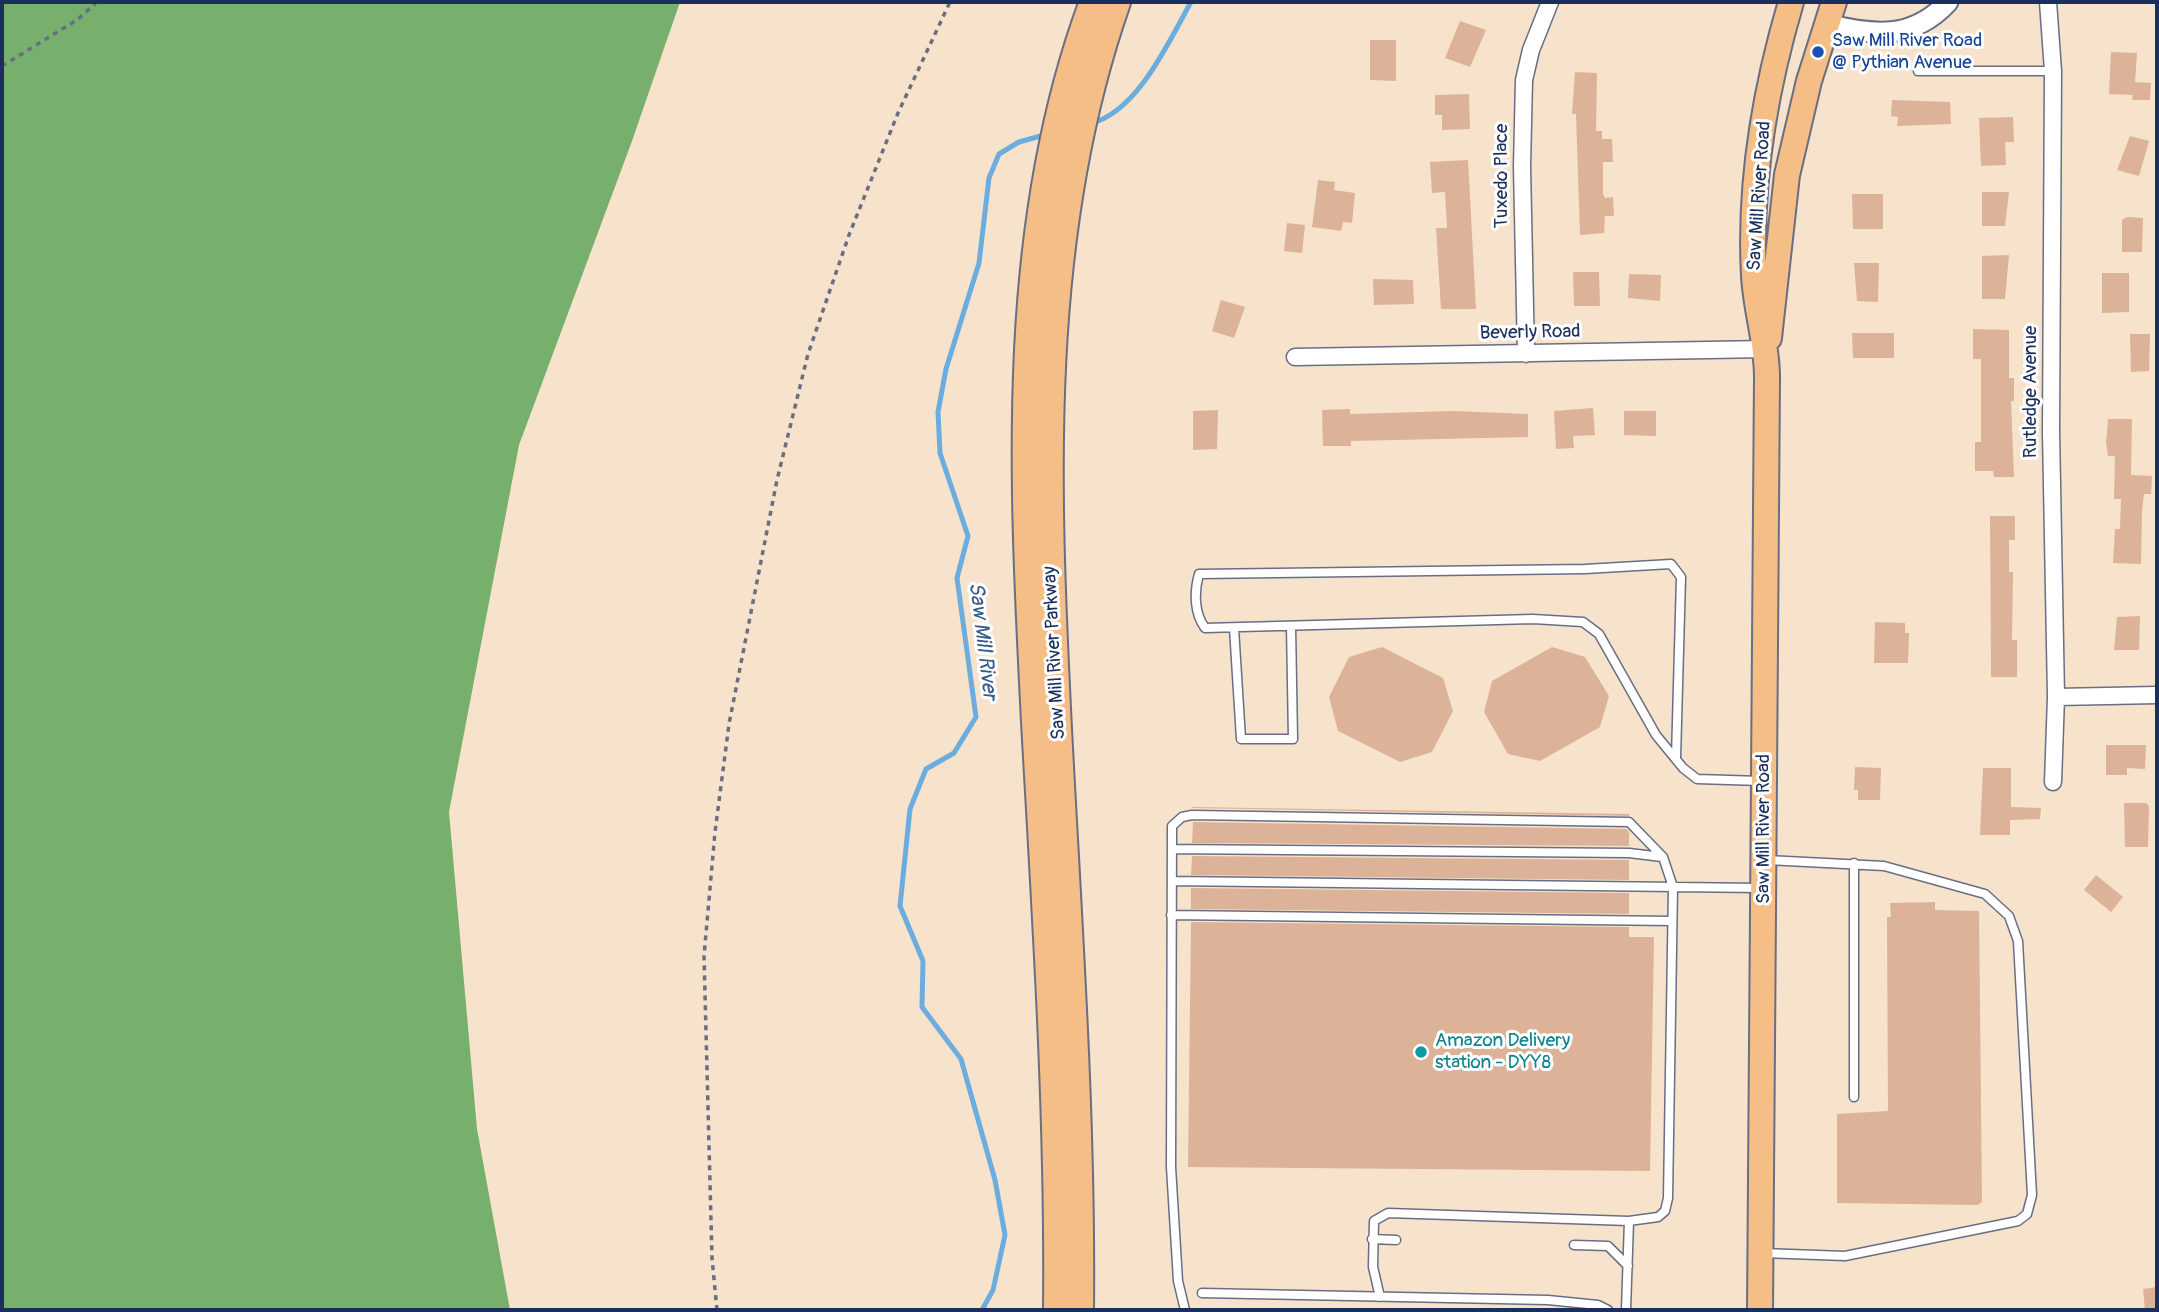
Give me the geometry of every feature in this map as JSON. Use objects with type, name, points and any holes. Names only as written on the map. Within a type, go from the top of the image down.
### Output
[{"type":"highway","name":"Saw Mill River Parkway","points":[[1080,1310],[1078,1113],[1049,490],[1065,149],[1064,98],[1093,2]]},
{"type":"highway","name":"Saw Mill River Parkway","points":[[1057,1310],[1055,1112],[1031,633],[1026,475],[1032,307],[1065,149],[1090,88],[1117,2]]},
{"type":"main road","name":"Saw Mill River Road","points":[[1760,1310],[1767,349],[1754,275],[1756,195],[1766,104],[1790,2]]},
{"type":"main road","name":"Saw Mill River Road","points":[[1767,349],[1775,307],[1778,242],[1787,174],[1830,13]]},
{"type":"street","name":"Tuxedo Place","points":[[1526,354],[1522,167],[1524,80],[1531,50],[1550,2]]},
{"type":"street","points":[[1830,13],[1874,34],[1904,32],[1925,22],[1948,2]]},
{"type":"street","name":"Rutledge Avenue","points":[[2048,2],[2053,71],[2051,432],[2056,697],[2053,782]]},
{"type":"street","name":"Beverly Road","points":[[1294,357],[1767,349]]},
{"type":"street","points":[[2056,697],[2157,695]]},
{"type":"lane","points":[[1918,71],[2053,71]]},
{"type":"lane","points":[[1676,758],[1681,578],[1671,564],[1584,569],[1199,574],[1196,584],[1198,618],[1205,628],[1533,619],[1583,622],[1599,634],[1656,735],[1676,758],[1696,779],[1764,781]]},
{"type":"lane","points":[[1234,628],[1241,739],[1293,739],[1291,626]]},
{"type":"lane","points":[[1185,1310],[1178,1281],[1171,1167],[1171,826],[1182,817],[1192,816],[1629,822],[1663,857],[1673,887],[1668,1198],[1665,1211],[1658,1217],[1629,1221],[1388,1213],[1374,1221],[1373,1266],[1380,1297]]},
{"type":"lane","points":[[1172,849],[1629,853],[1663,857]]},
{"type":"lane","points":[[1761,1253],[1845,1256],[2018,1221],[2027,1214],[2032,1195],[2018,942],[2009,916],[1985,894],[1884,866],[1764,860]]},
{"type":"lane","points":[[1854,863],[1854,1097]]},
{"type":"lane","points":[[1172,881],[1763,888]]},
{"type":"lane","points":[[1171,915],[1672,921]]},
{"type":"lane","points":[[1626,1310],[1629,1221]]},
{"type":"lane","points":[[1373,1239],[1396,1240]]},
{"type":"lane","points":[[1574,1245],[1608,1246],[1628,1266]]},
{"type":"lane","points":[[1202,1293],[1548,1300],[1598,1305],[1608,1310]]},
{"type":"path","points":[[2,66],[77,20],[97,2]]},
{"type":"path","points":[[717,1310],[712,1258],[705,956],[715,832],[729,724],[777,481],[808,354],[849,235],[898,113],[950,2]]},
{"type":"green space","points":[[2,2],[680,2],[632,141],[519,445],[449,812],[477,1129],[510,1310],[2,1310]]},
{"type":"building","points":[[1460,21],[1486,30],[1470,67],[1445,58]]},
{"type":"building","points":[[1370,40],[1396,40],[1396,81],[1370,80]]},
{"type":"building","points":[[2111,52],[2137,53],[2135,82],[2151,83],[2150,100],[2132,100],[2133,95],[2109,94]]},
{"type":"building","points":[[1575,72],[1597,73],[1596,131],[1602,131],[1602,139],[1612,139],[1613,162],[1603,162],[1603,194],[1605,198],[1613,197],[1614,216],[1605,216],[1604,233],[1580,235],[1576,114],[1572,114]]},
{"type":"building","points":[[1469,94],[1470,129],[1442,130],[1442,115],[1435,115],[1435,95]]},
{"type":"building","points":[[1892,100],[1950,102],[1951,124],[1897,126],[1898,117],[1891,116]]},
{"type":"building","points":[[2013,117],[2014,142],[2005,142],[2006,165],[1981,166],[1979,118]]},
{"type":"building","points":[[2130,136],[2149,141],[2139,176],[2117,170]]},
{"type":"building","points":[[1468,160],[1476,309],[1441,309],[1436,228],[1447,228],[1445,192],[1432,193],[1430,162]]},
{"type":"building","points":[[1318,180],[1335,182],[1334,190],[1355,193],[1352,223],[1343,222],[1341,231],[1312,227]]},
{"type":"building","points":[[1982,192],[2009,192],[2005,226],[1982,226]]},
{"type":"building","points":[[1852,194],[1883,194],[1883,229],[1853,229]]},
{"type":"building","points":[[2127,217],[2143,218],[2142,252],[2122,252],[2122,220]]},
{"type":"building","points":[[1287,223],[1305,225],[1302,253],[1284,251]]},
{"type":"building","points":[[2009,255],[2005,299],[1982,299],[1982,256]]},
{"type":"building","points":[[1854,263],[1879,263],[1878,302],[1857,301]]},
{"type":"building","points":[[1573,272],[1599,272],[1600,306],[1574,306]]},
{"type":"building","points":[[2102,273],[2129,273],[2129,312],[2102,313]]},
{"type":"building","points":[[1629,274],[1661,275],[1660,301],[1628,298]]},
{"type":"building","points":[[1373,279],[1413,280],[1414,304],[1374,305]]},
{"type":"building","points":[[1221,300],[1245,307],[1234,338],[1212,331]]},
{"type":"building","points":[[1973,329],[2009,330],[2009,378],[2014,378],[2014,401],[2011,401],[2014,477],[1994,477],[1993,471],[1975,471],[1975,442],[1981,442],[1981,359],[1973,359]]},
{"type":"building","points":[[1852,333],[1894,333],[1894,358],[1853,358]]},
{"type":"building","points":[[2130,334],[2150,334],[2149,371],[2131,372]]},
{"type":"building","points":[[1593,408],[1595,435],[1573,436],[1574,448],[1556,449],[1554,411]]},
{"type":"building","points":[[1350,409],[1350,414],[1454,411],[1528,414],[1528,437],[1351,441],[1351,446],[1323,446],[1322,410]]},
{"type":"building","points":[[1218,410],[1217,449],[1193,450],[1193,411]]},
{"type":"building","points":[[1624,411],[1656,411],[1656,436],[1624,435]]},
{"type":"building","points":[[2108,419],[2132,419],[2131,475],[2152,476],[2151,494],[2144,494],[2142,510],[2141,564],[2113,563],[2115,529],[2120,529],[2121,499],[2114,499],[2115,456],[2108,456]]},
{"type":"building","points":[[1990,516],[2015,516],[2015,540],[2009,540],[2009,572],[2013,572],[2012,640],[2017,640],[2017,677],[1991,677]]},
{"type":"building","points":[[2140,616],[2139,650],[2114,650],[2117,617]]},
{"type":"building","points":[[1875,622],[1905,623],[1905,633],[1909,633],[1908,663],[1874,663]]},
{"type":"building","points":[[1382,647],[1443,678],[1453,711],[1432,752],[1400,762],[1338,731],[1329,697],[1349,657]]},
{"type":"building","points":[[1552,647],[1585,657],[1609,696],[1600,727],[1540,761],[1508,754],[1484,712],[1492,681]]},
{"type":"building","points":[[2106,745],[2146,745],[2145,769],[2127,768],[2127,775],[2106,775]]},
{"type":"building","points":[[1855,767],[1881,768],[1880,800],[1858,800],[1858,790],[1854,790]]},
{"type":"building","points":[[1983,768],[2011,768],[2011,807],[2041,808],[2040,819],[2010,820],[2010,835],[1980,835]]},
{"type":"building","points":[[2124,803],[2146,803],[2149,806],[2148,847],[2125,847]]},
{"type":"building","points":[[1192,808],[1629,814],[1629,816]]},
{"type":"building","points":[[1193,822],[1626,829],[1629,832],[1629,846],[1192,843]]},
{"type":"building","points":[[1192,856],[1629,860],[1629,880],[1191,875]]},
{"type":"building","points":[[2096,875],[2123,897],[2111,912],[2084,890]]},
{"type":"building","points":[[1191,888],[1629,893],[1629,914],[1191,909]]},
{"type":"building","points":[[1935,902],[1935,910],[1979,911],[1982,1202],[1977,1205],[1837,1203],[1837,1114],[1888,1111],[1887,917],[1891,917],[1890,903]]},
{"type":"building","name":"Amazon Delivery station - DYY8","points":[[1191,922],[1629,927],[1629,937],[1654,937],[1650,1171],[1188,1167]]},
{"type":"building","points":[[2157,1287],[2157,1310],[2145,1310],[2143,1289]]},
{"type":"waterway","name":"Saw Mill River","points":[[1092,123],[1109,116],[1138,90],[1191,2]]},
{"type":"waterway","name":"Saw Mill River","points":[[982,1310],[993,1290],[1005,1235],[995,1180],[961,1059],[922,1007],[923,961],[900,906],[910,809],[926,769],[954,753],[976,717],[957,578],[968,536],[940,453],[938,412],[946,369],[979,263],[989,178],[999,154],[1019,142],[1048,134]]},
{"type":"place","name":"Saw Mill River Road @ Pythian Avenue","points":[[1818,52]]},
{"type":"place","name":"Amazon Delivery station - DYY8","points":[[1421,1052]]}]
